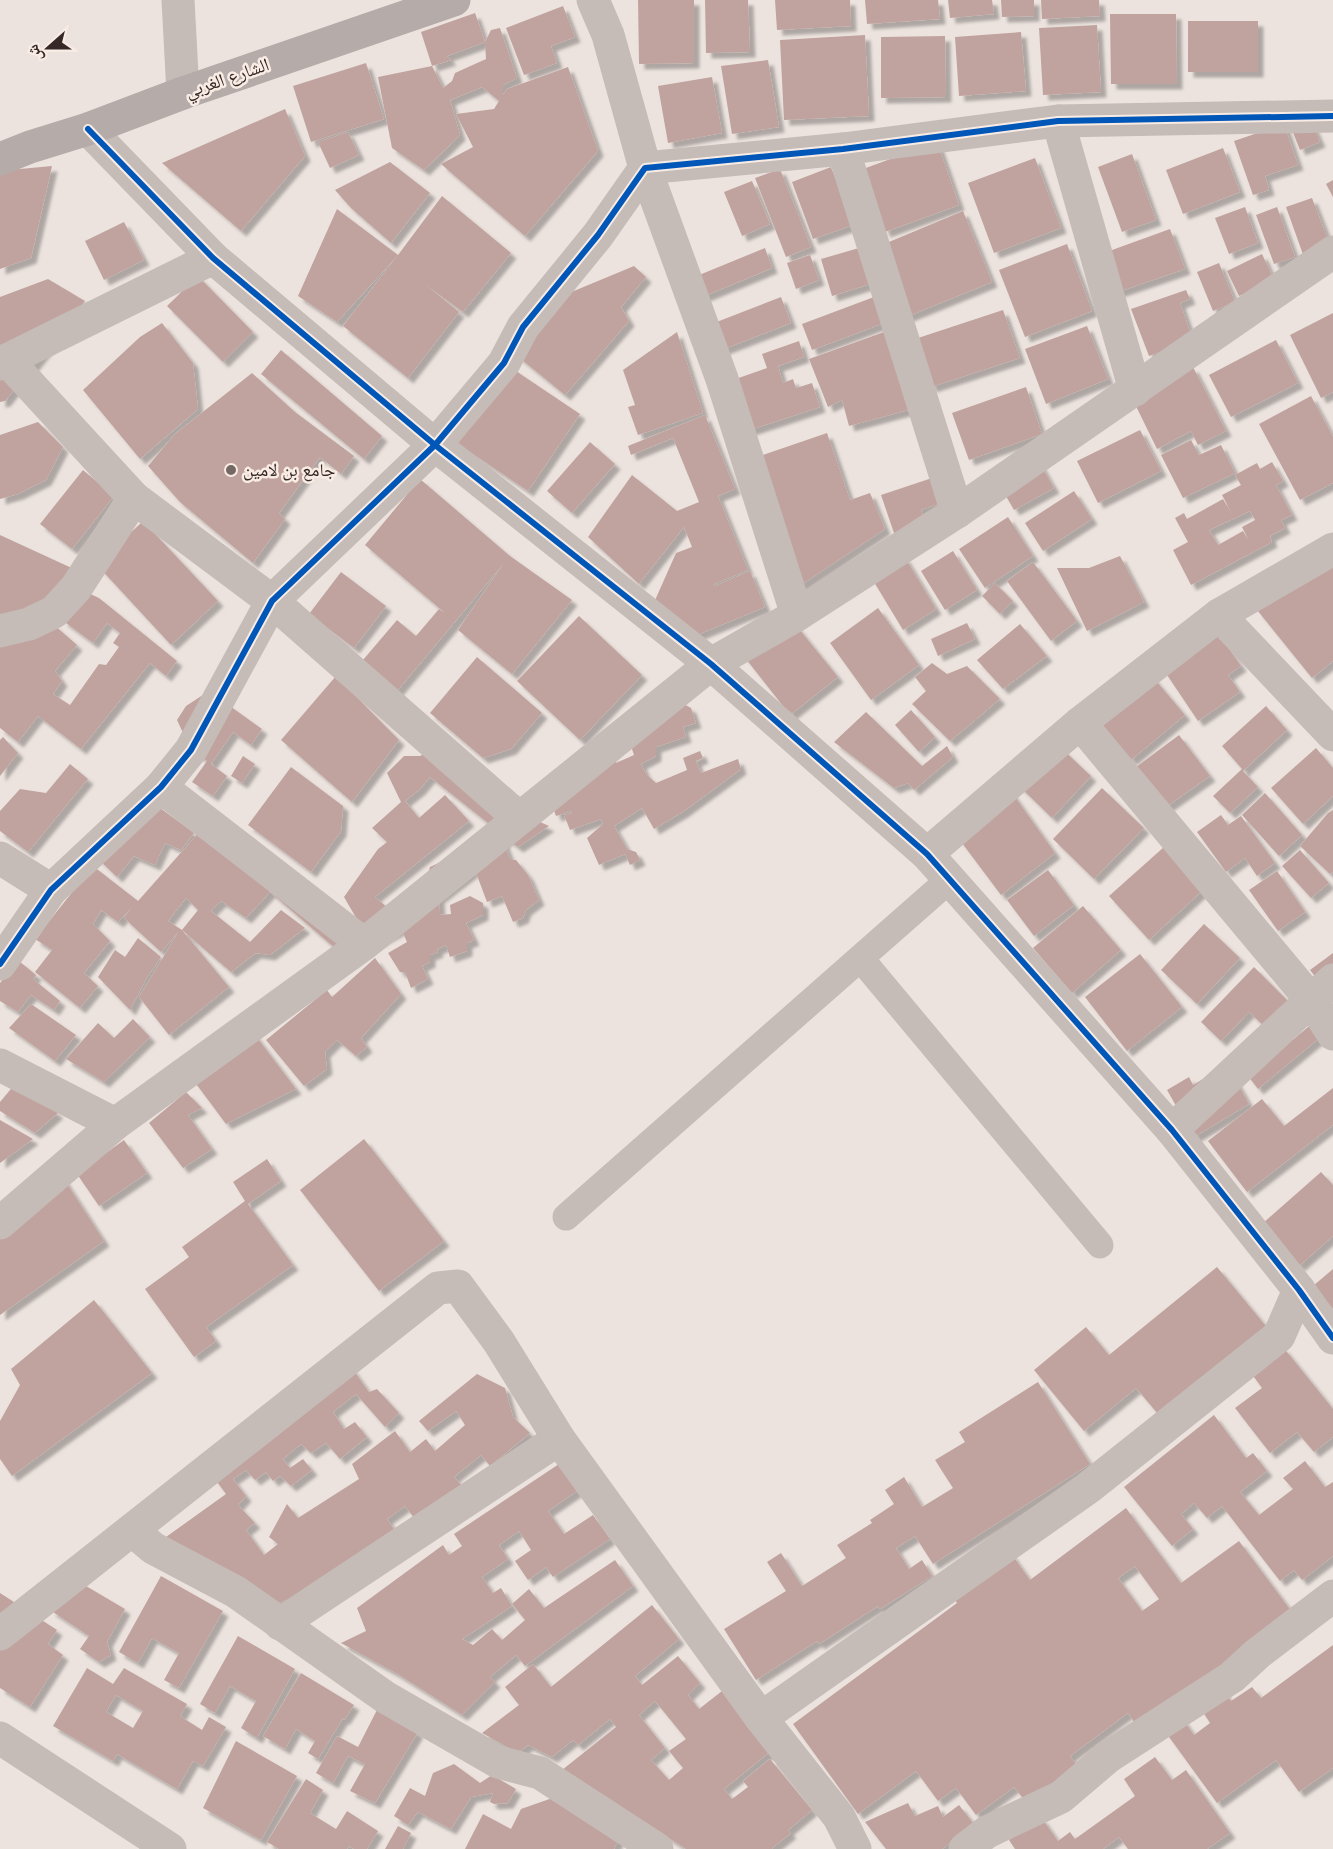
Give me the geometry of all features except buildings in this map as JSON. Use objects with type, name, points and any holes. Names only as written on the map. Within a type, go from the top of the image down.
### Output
[{"type":"street","points":[[178,0],[183,93]]},
{"type":"street","name":"الشارع الغربي","points":[[0,159],[183,93],[454,0]]},
{"type":"street","points":[[593,0],[608,35],[645,168],[722,379],[797,615]]},
{"type":"street","points":[[0,964],[51,890],[161,787],[191,750],[272,601],[435,445],[504,363],[523,327],[598,235],[645,168],[843,150],[1058,121],[1333,116]]},
{"type":"street","points":[[1058,121],[1135,390]]},
{"type":"street","points":[[88,129],[213,258],[435,445],[711,664],[927,854],[1172,1130],[1299,1290],[1333,1338]]},
{"type":"street","points":[[843,150],[957,512]]},
{"type":"street","points":[[0,1223],[116,1124],[364,944],[711,664],[797,615],[957,512],[1333,252]]},
{"type":"street","points":[[213,258],[4,362],[134,498],[272,601],[519,818]]},
{"type":"street","points":[[0,631],[29,624],[54,612],[76,588],[134,498]]},
{"type":"street","points":[[927,854],[1080,723],[1219,615],[1333,549]]},
{"type":"street","points":[[1219,615],[1333,735]]},
{"type":"street","points":[[1080,723],[1322,990],[1333,1034]]},
{"type":"street","points":[[161,787],[364,944]]},
{"type":"street","points":[[0,858],[51,890]]},
{"type":"street","points":[[1172,1130],[1322,990]]},
{"type":"street","points":[[0,1065],[116,1124]]},
{"type":"street","points":[[0,1634],[438,1288],[458,1286],[499,1342],[559,1438],[761,1718],[839,1817],[855,1849]]},
{"type":"street","points":[[761,1718],[1088,1488],[1279,1336],[1299,1290]]},
{"type":"street","points":[[280,1624],[559,1438]]},
{"type":"street","points":[[132,1530],[153,1548],[236,1592],[385,1696],[498,1762],[540,1773],[657,1849]]},
{"type":"street","points":[[965,1849],[987,1832],[1060,1797],[1108,1757],[1232,1677],[1257,1654],[1333,1596]]},
{"type":"street","points":[[0,1738],[170,1849]]},
{"type":"lane","points":[[566,1217],[949,880]]},
{"type":"lane","points":[[861,959],[1100,1245]]},
{"type":"cycle path","points":[[0,964],[51,890],[161,787],[191,750],[272,601],[435,445],[504,363],[523,327],[598,235],[645,168],[843,149],[1058,121],[1333,116]]},
{"type":"cycle path","points":[[88,129],[213,258],[435,445],[711,664],[927,854],[1172,1130],[1299,1290],[1333,1338]]},
{"type":"place","name":"جامع بن لامين","points":[[231,470]]}]
